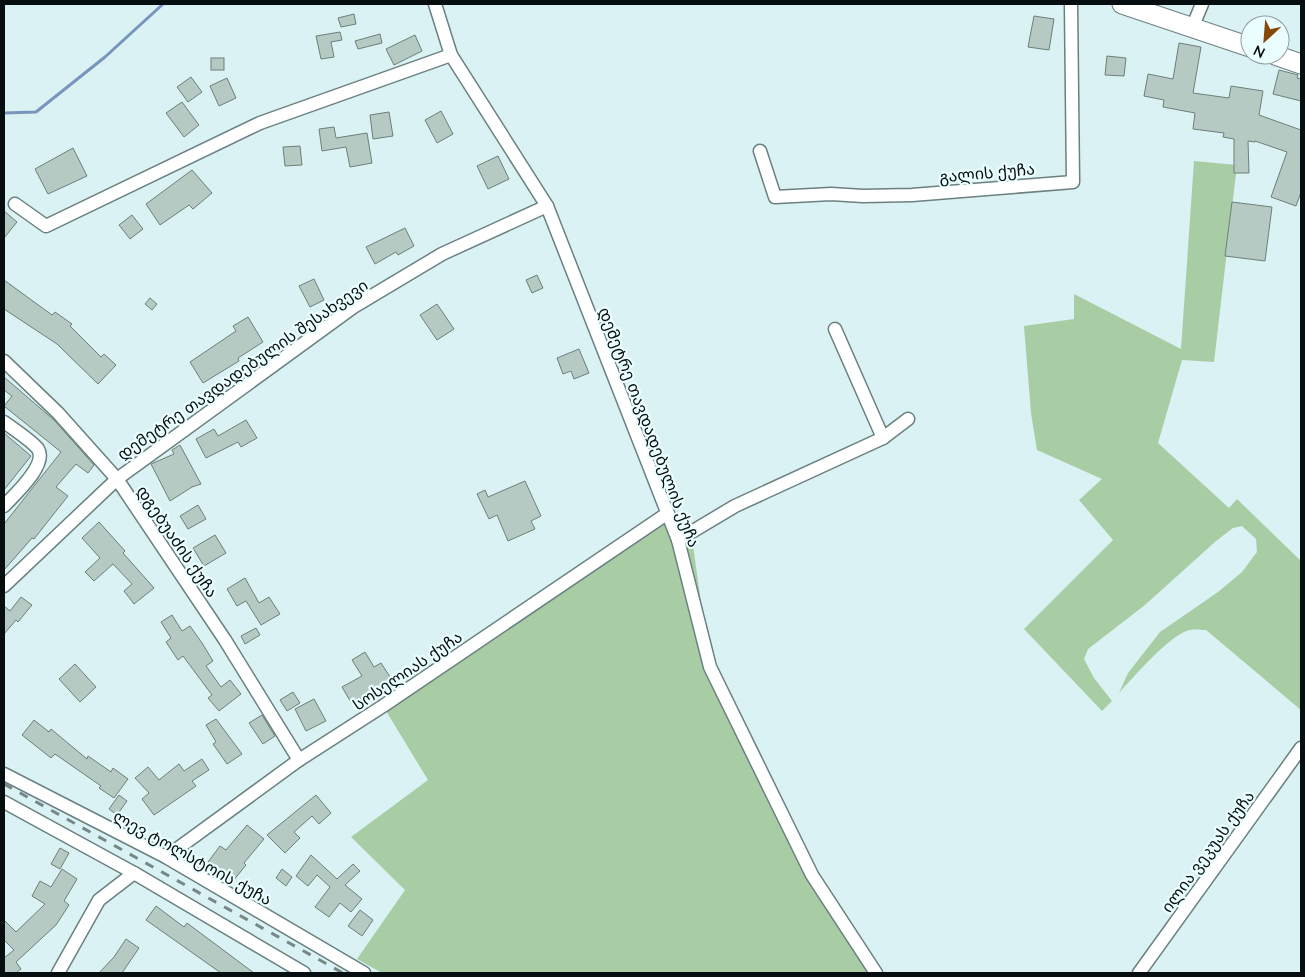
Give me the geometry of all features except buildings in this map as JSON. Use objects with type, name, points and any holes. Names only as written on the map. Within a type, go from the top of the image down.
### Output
[{"type":"main road","points":[[1122,4],[1240,44]]},
{"type":"street","name":"დემეტრე თავდადებულის ქუჩა","points":[[435,4],[451,55],[548,206],[678,540],[710,667],[812,875],[876,973]]},
{"type":"street","name":"გალის ქუჩა","points":[[760,151],[775,197],[831,194],[863,196],[912,195],[1073,182],[1070,4]]},
{"type":"street","points":[[1192,28],[1202,4]]},
{"type":"street","points":[[15,204],[46,226],[260,123],[451,55]]},
{"type":"street","name":"დემეტრე თავდადებულის შესახვევი","points":[[4,586],[117,479],[355,306],[442,254],[548,206]]},
{"type":"street","points":[[835,329],[884,438]]},
{"type":"street","name":"დგებუაძის ქუჩა","points":[[4,361],[58,413],[117,479],[225,640],[298,760]]},
{"type":"street","points":[[678,540],[735,506],[884,438],[908,419]]},
{"type":"street","points":[[4,422],[38,449],[40,457],[34,473],[4,506]]},
{"type":"street","name":"სოსელიას ქუჩა","points":[[166,857],[298,760],[668,513]]},
{"type":"street","name":"ილია ვეკუას ქუჩა","points":[[1139,973],[1301,748]]},
{"type":"street","name":"ლევ ტოლსტოის ქუჩა","points":[[4,774],[166,857],[364,973]]},
{"type":"street","points":[[4,802],[134,873],[304,973]]},
{"type":"street","points":[[58,973],[99,900],[134,873]]},
{"type":"green space","points":[[1194,161],[1237,165],[1214,362],[1182,360],[1158,443],[1229,508],[1237,499],[1301,561],[1301,710],[1206,630],[1190,630],[1173,639],[1119,693],[1128,673],[1160,632],[1218,592],[1242,572],[1257,552],[1256,539],[1242,526],[1233,528],[1216,541],[1145,605],[1088,649],[1084,659],[1094,678],[1112,701],[1102,711],[1024,629],[1113,540],[1079,500],[1102,479],[1037,450],[1031,413],[1024,326],[1074,319],[1074,294],[1181,349]]},
{"type":"green space","points":[[668,513],[692,538],[710,667],[812,875],[876,973],[382,973],[357,959],[405,890],[351,837],[428,780],[383,706]]},
{"type":"waterway","points":[[4,113],[36,112],[105,57],[163,4]]},
{"type":"railway","points":[[4,784],[343,973]]}]
